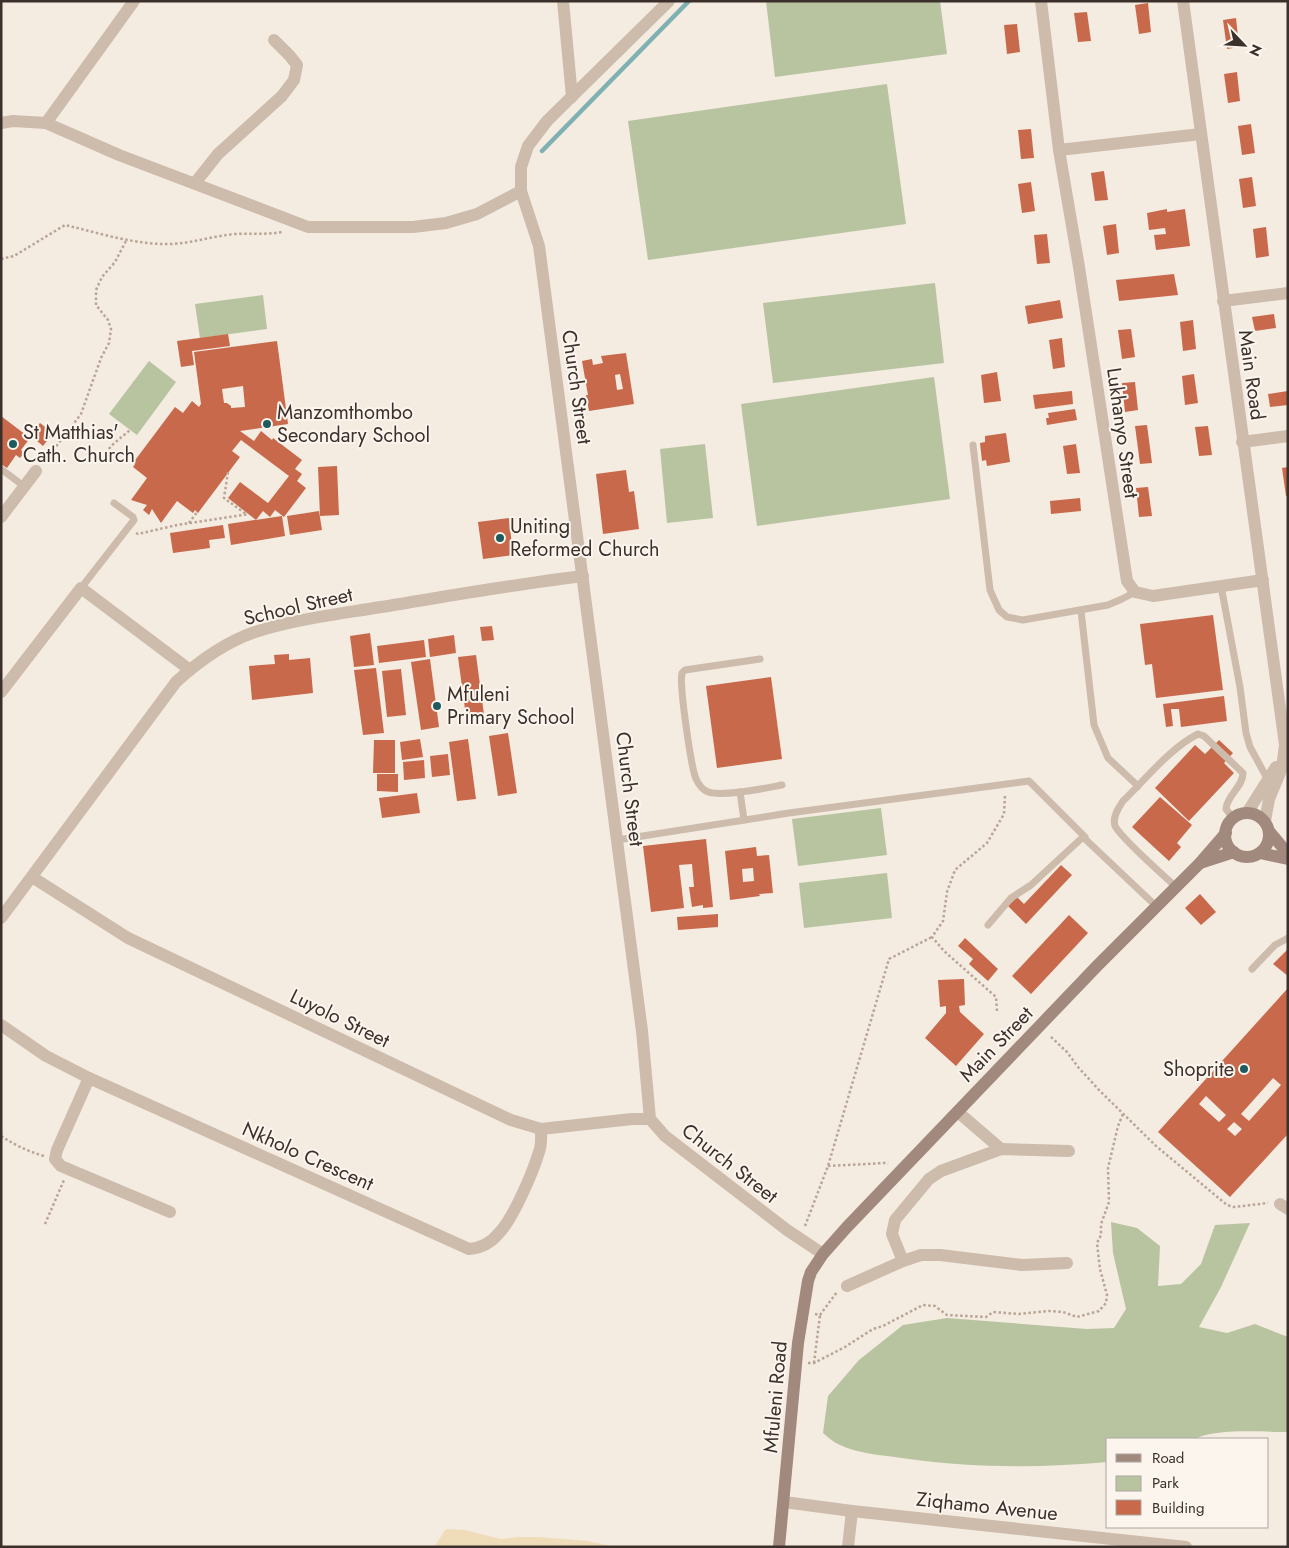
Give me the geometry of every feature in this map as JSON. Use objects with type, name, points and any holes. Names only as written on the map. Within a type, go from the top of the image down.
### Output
[{"type":"street","points":[[46,123],[134,1]]},
{"type":"street","points":[[563,1],[572,97]]},
{"type":"street","points":[[1,123],[13,121],[46,123],[118,155],[308,227],[413,227],[446,223],[477,214],[521,190],[521,167],[528,146],[547,121],[668,1]]},
{"type":"street","name":"Lukhanyo Street","points":[[1041,1],[1058,150],[1080,267],[1125,572],[1127,581],[1135,592]]},
{"type":"street","name":"Main Road","points":[[1183,1],[1285,745],[1282,768],[1269,799],[1267,826]]},
{"type":"street","points":[[196,183],[218,154],[270,108],[294,80],[297,66],[274,40]]},
{"type":"street","points":[[1058,150],[1201,134]]},
{"type":"street","name":"Church Street","points":[[521,190],[540,246],[618,840],[642,1031],[650,1118],[665,1136],[786,1230],[823,1254]]},
{"type":"street","points":[[1223,301],[1288,292]]},
{"type":"street","points":[[1242,442],[1288,436]]},
{"type":"street","points":[[1,517],[36,471]]},
{"type":"street","name":"School Street","points":[[1,918],[176,682],[190,670],[238,639],[255,632],[294,622],[521,583],[583,576]]},
{"type":"street","points":[[1135,592],[1153,596],[1263,580]]},
{"type":"street","points":[[1,692],[81,588],[190,670]]},
{"type":"street","points":[[1247,813],[1284,754]]},
{"type":"street","points":[[1288,854],[1260,817],[1247,813],[1241,814],[1233,818],[1227,827],[1226,840],[1234,852],[1240,856],[1248,857],[1260,853],[1288,859]]},
{"type":"street","points":[[1260,853],[1269,839],[1267,826]]},
{"type":"street","name":"Main Street","points":[[823,1254],[1226,833]]},
{"type":"street","name":"Main Street","points":[[1200,862],[1234,852]]},
{"type":"street","name":"Luyolo Street","points":[[32,877],[128,938],[511,1120],[541,1129],[650,1118]]},
{"type":"street","name":"Nkholo Crescent","points":[[1,1026],[46,1056],[90,1078],[469,1249],[484,1246],[500,1233],[509,1218],[539,1152],[541,1129]]},
{"type":"street","points":[[90,1078],[57,1150],[55,1159],[61,1166],[69,1170],[170,1212]]},
{"type":"street","points":[[958,1112],[1001,1149]]},
{"type":"street","points":[[903,1261],[894,1241],[892,1227],[894,1220],[922,1186],[941,1171],[1001,1149],[1069,1151]]},
{"type":"street","name":"Mfuleni Road","points":[[779,1547],[798,1343],[811,1272],[823,1254]]},
{"type":"street","points":[[847,1286],[921,1255],[932,1254],[1022,1265],[1067,1263]]},
{"type":"street","name":"Ziqhamo Avenue","points":[[784,1502],[1186,1547]]},
{"type":"street","points":[[848,1547],[852,1511]]},
{"type":"lane","points":[[973,445],[990,590],[999,610],[1007,617],[1023,620],[1081,611],[1122,600],[1135,592]]},
{"type":"lane","points":[[1,469],[25,487]]},
{"type":"lane","points":[[81,588],[134,520],[133,517],[114,503]]},
{"type":"lane","points":[[1221,586],[1240,687],[1246,732],[1254,755],[1268,780]]},
{"type":"lane","points":[[1081,611],[1094,725],[1108,758],[1138,786]]},
{"type":"lane","points":[[760,659],[685,670],[681,675],[691,758],[696,779],[701,787],[709,792],[740,792],[782,785]]},
{"type":"lane","points":[[1175,886],[1115,826],[1118,809],[1138,786],[1183,744],[1198,734],[1204,736],[1243,773],[1243,778],[1226,806],[1226,809],[1233,818]]},
{"type":"lane","points":[[618,840],[744,820],[1029,781],[1156,906]]},
{"type":"lane","points":[[740,792],[744,820]]},
{"type":"lane","points":[[988,925],[1011,898],[1030,885],[1081,837],[1085,837]]},
{"type":"lane","points":[[1252,969],[1276,945],[1288,938]]},
{"type":"path","points":[[1,259],[14,256],[65,225],[140,242],[169,244],[237,234],[269,234],[308,227]]},
{"type":"path","points":[[36,471],[81,414],[92,387],[101,358],[109,343],[111,329],[108,320],[96,304],[96,290],[102,277],[115,262],[127,239]]},
{"type":"path","points":[[106,453],[111,446],[130,430]]},
{"type":"path","points":[[129,527],[138,534],[188,523],[247,514],[224,498],[228,472]]},
{"type":"path","points":[[188,523],[197,512]]},
{"type":"path","points":[[803,1230],[828,1166],[888,959],[932,937],[943,921],[947,892],[955,870],[987,843],[1004,814],[1006,784]]},
{"type":"path","points":[[932,937],[944,951],[996,997],[997,1011]]},
{"type":"path","points":[[1051,1037],[1067,1052],[1078,1068],[1122,1114],[1156,1146],[1227,1205],[1234,1207],[1254,1204],[1284,1207]]},
{"type":"path","points":[[807,1363],[814,1363],[845,1347],[873,1328],[883,1326],[923,1305],[935,1306],[947,1315],[986,1318],[993,1312],[1019,1314],[1048,1311],[1063,1312],[1077,1317],[1099,1311],[1106,1303],[1107,1295],[1100,1269],[1097,1243],[1101,1235],[1101,1224],[1109,1202],[1108,1168],[1122,1114]]},
{"type":"path","points":[[1,1136],[27,1152],[55,1159]]},
{"type":"path","points":[[828,1166],[884,1163],[894,1166]]},
{"type":"path","points":[[45,1224],[69,1170]]},
{"type":"path","points":[[814,1363],[820,1315],[838,1291],[847,1286]]},
{"type":"path","points":[[813,1314],[820,1315]]},
{"type":"green space","points":[[766,1],[940,1],[947,54],[775,77]]},
{"type":"green space","points":[[887,84],[906,224],[648,260],[628,121]]},
{"type":"green space","points":[[935,283],[944,363],[773,383],[763,303]]},
{"type":"green space","points":[[263,295],[267,329],[200,338],[195,304]]},
{"type":"green space","points":[[149,361],[176,382],[137,435],[109,414]]},
{"type":"green space","points":[[934,377],[950,499],[757,526],[741,404]]},
{"type":"green space","points":[[705,444],[713,518],[667,523],[660,449]]},
{"type":"green space","points":[[881,808],[887,855],[798,866],[792,819]]},
{"type":"green space","points":[[887,873],[892,918],[804,928],[799,883]]},
{"type":"green space","points":[[1111,1222],[1137,1228],[1160,1246],[1158,1286],[1181,1284],[1201,1264],[1215,1225],[1250,1223],[1221,1287],[1199,1327],[1227,1333],[1255,1324],[1288,1337],[1288,1432],[1227,1432],[1198,1438],[1106,1438],[1106,1462],[1008,1466],[934,1462],[864,1453],[846,1448],[823,1433],[828,1396],[859,1360],[903,1325],[947,1318],[1087,1329],[1114,1328],[1126,1309],[1113,1253]]},
{"type":"sand","points":[[446,1529],[465,1530],[501,1539],[538,1537],[588,1541],[616,1547],[434,1547]]},
{"type":"building","points":[[1148,3],[1151,32],[1139,34],[1135,5]]},
{"type":"building","points":[[1087,12],[1091,41],[1078,42],[1074,13]]},
{"type":"building","points":[[1236,18],[1239,47],[1227,49],[1223,20]]},
{"type":"building","points":[[1017,24],[1020,52],[1007,54],[1004,25]]},
{"type":"building","points":[[1237,72],[1240,101],[1228,103],[1224,74]]},
{"type":"building","points":[[1251,124],[1255,153],[1242,155],[1238,126]]},
{"type":"building","points":[[1031,129],[1034,158],[1021,159],[1018,130]]},
{"type":"building","points":[[1104,171],[1108,200],[1095,201],[1091,173]]},
{"type":"building","points":[[1252,177],[1256,206],[1243,208],[1239,179]]},
{"type":"building","points":[[1031,182],[1035,211],[1022,213],[1018,184]]},
{"type":"building","points":[[1167,209],[1167,212],[1185,209],[1190,246],[1156,250],[1154,235],[1166,234],[1165,228],[1149,230],[1147,213]]},
{"type":"building","points":[[1116,224],[1119,253],[1107,255],[1103,226]]},
{"type":"building","points":[[1266,227],[1269,256],[1256,258],[1253,229]]},
{"type":"building","points":[[1047,234],[1050,263],[1037,264],[1034,235]]},
{"type":"building","points":[[1174,274],[1178,295],[1119,301],[1116,280]]},
{"type":"building","points":[[1060,300],[1063,318],[1028,324],[1025,306]]},
{"type":"building","points":[[1274,314],[1276,328],[1255,331],[1252,317]]},
{"type":"building","points":[[1193,320],[1196,349],[1183,351],[1180,322]]},
{"type":"building","points":[[1131,329],[1135,357],[1122,359],[1118,330]]},
{"type":"building","points":[[228,334],[230,346],[192,351],[194,365],[181,367],[177,341]]},
{"type":"building","points":[[1062,338],[1065,367],[1053,369],[1049,340]]},
{"type":"building","points":[[277,341],[288,424],[240,431],[254,441],[261,431],[302,460],[295,469],[302,474],[297,481],[306,488],[284,517],[275,510],[270,517],[263,511],[256,520],[228,498],[240,482],[268,503],[289,476],[241,440],[232,451],[240,457],[198,513],[195,510],[193,513],[177,501],[161,523],[152,509],[149,515],[143,510],[147,505],[131,500],[147,478],[133,467],[135,464],[133,463],[175,407],[183,413],[192,401],[199,407],[201,404],[194,352]],"holes":[[[243,386],[245,407],[231,408],[227,403],[224,403],[222,389]]]},
{"type":"building","points":[[626,353],[634,404],[589,411],[582,361],[592,359],[593,365],[603,363],[601,356]],"holes":[[[620,374],[623,389],[617,390],[615,375]]]},
{"type":"building","points":[[997,372],[1001,401],[984,403],[981,375]]},
{"type":"building","points":[[1194,374],[1198,403],[1185,405],[1182,376]]},
{"type":"building","points":[[1135,382],[1138,410],[1125,412],[1122,383]]},
{"type":"building","points":[[1072,391],[1073,404],[1035,409],[1033,395]]},
{"type":"building","points":[[1288,391],[1288,405],[1270,407],[1268,394]]},
{"type":"building","points":[[1075,409],[1077,420],[1047,425],[1046,418],[1049,418],[1048,413]]},
{"type":"building","name":"St Matthias' Cath. Church","points":[[1,416],[30,438],[21,450],[24,453],[20,458],[16,455],[7,468],[1,464]]},
{"type":"building","points":[[40,423],[53,433],[43,446],[30,435]]},
{"type":"building","points":[[1147,425],[1152,463],[1140,464],[1135,426]]},
{"type":"building","points":[[1208,426],[1212,455],[1199,456],[1195,427]]},
{"type":"building","points":[[1006,433],[1010,462],[987,466],[986,460],[982,461],[980,443],[985,442],[985,436]]},
{"type":"building","points":[[1076,444],[1080,473],[1067,474],[1063,446]]},
{"type":"building","points":[[337,466],[339,515],[320,516],[318,467]]},
{"type":"building","points":[[1288,467],[1288,496],[1286,496],[1282,468]]},
{"type":"building","points":[[626,470],[629,492],[634,491],[639,529],[603,534],[596,474]]},
{"type":"building","points":[[1148,487],[1152,516],[1139,517],[1136,488]]},
{"type":"building","points":[[1080,498],[1081,511],[1051,514],[1050,501]]},
{"type":"building","points":[[319,511],[322,530],[290,535],[287,516]]},
{"type":"building","points":[[282,516],[285,536],[231,545],[228,524]]},
{"type":"building","points":[[509,518],[513,555],[483,559],[478,522]]},
{"type":"building","points":[[223,525],[225,538],[209,540],[210,548],[173,553],[170,533]]},
{"type":"building","points":[[1213,615],[1223,690],[1156,698],[1152,664],[1145,665],[1140,624]]},
{"type":"building","points":[[492,626],[494,640],[482,641],[480,627]]},
{"type":"building","points":[[370,633],[374,665],[354,667],[350,636]]},
{"type":"building","points":[[454,635],[456,653],[430,657],[428,639]]},
{"type":"building","points":[[424,640],[426,657],[379,663],[377,646]]},
{"type":"building","points":[[289,654],[289,660],[310,658],[313,693],[252,700],[249,666],[275,664],[274,655]]},
{"type":"building","points":[[476,655],[485,722],[467,724],[458,657]]},
{"type":"building","points":[[430,659],[439,727],[421,730],[411,662]]},
{"type":"building","points":[[376,668],[384,733],[363,735],[354,670]]},
{"type":"building","points":[[401,669],[406,715],[387,717],[382,671]]},
{"type":"building","points":[[771,677],[782,759],[717,768],[706,686]]},
{"type":"building","points":[[1224,696],[1227,721],[1181,727],[1179,709],[1171,709],[1173,726],[1166,727],[1163,704]]},
{"type":"building","points":[[508,733],[517,793],[498,796],[489,736]]},
{"type":"building","points":[[420,739],[423,757],[402,760],[400,742]]},
{"type":"building","points":[[468,739],[476,799],[457,801],[449,742]]},
{"type":"building","points":[[374,740],[395,740],[395,773],[373,773]]},
{"type":"building","points":[[1219,740],[1233,753],[1224,763],[1234,773],[1189,821],[1155,788],[1195,745],[1205,754]]},
{"type":"building","points":[[448,754],[450,775],[432,777],[430,756]]},
{"type":"building","points":[[424,760],[425,778],[404,780],[403,762]]},
{"type":"building","points":[[377,774],[398,774],[398,792],[377,791]]},
{"type":"building","points":[[417,793],[420,813],[382,818],[379,798]]},
{"type":"building","points":[[1160,797],[1192,825],[1177,843],[1181,847],[1169,861],[1132,827]]},
{"type":"building","points":[[706,839],[713,907],[703,908],[703,905],[692,907],[689,887],[694,887],[692,864],[679,865],[684,908],[651,912],[643,846]]},
{"type":"building","points":[[756,847],[757,856],[769,855],[773,893],[730,900],[725,851]],"holes":[[[753,868],[754,881],[743,882],[742,869]]]},
{"type":"building","points":[[1061,865],[1072,875],[1026,924],[1008,906],[1017,897],[1024,904]]},
{"type":"building","points":[[1200,894],[1216,912],[1201,925],[1185,908]]},
{"type":"building","points":[[718,914],[718,927],[678,930],[677,917]]},
{"type":"building","points":[[1069,915],[1088,933],[1031,994],[1012,976]]},
{"type":"building","points":[[965,938],[998,969],[988,981],[969,964],[973,959],[958,946]]},
{"type":"building","points":[[1288,949],[1288,976],[1273,964]]},
{"type":"building","points":[[964,979],[965,1005],[959,1006],[960,1012],[984,1034],[956,1066],[925,1038],[946,1013],[946,1006],[940,1007],[938,980]]},
{"type":"building","points":[[1288,988],[1288,1134],[1230,1197],[1158,1132]],"holes":[[[1273,1078],[1281,1085],[1249,1121],[1241,1114]],[[1206,1096],[1226,1115],[1219,1122],[1199,1104]],[[1234,1122],[1242,1129],[1235,1136],[1227,1129]]]},
{"type":"waterway","points":[[542,151],[689,1]]},
{"type":"place","name":"Manzomthombo Secondary School","points":[[267,424]]},
{"type":"place","name":"St Matthias' Cath. Church","points":[[13,444]]},
{"type":"place","name":"Uniting Reformed Church","points":[[500,538]]},
{"type":"place","name":"Mfuleni Primary School","points":[[437,706]]},
{"type":"place","name":"Shoprite","points":[[1244,1069]]}]
